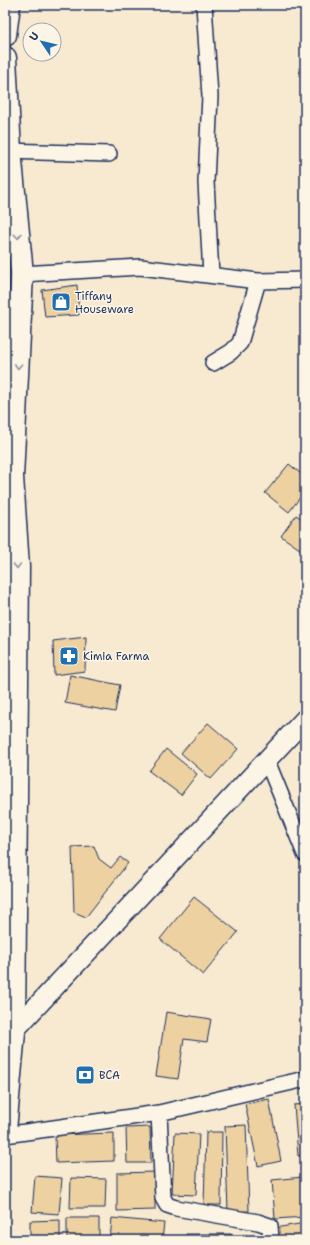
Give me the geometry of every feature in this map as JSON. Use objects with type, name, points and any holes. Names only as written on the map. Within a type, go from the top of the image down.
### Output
[{"type":"highway","points":[[5,35],[9,5]]},
{"type":"highway","points":[[5,58],[8,151],[22,274],[9,477],[18,567],[9,1036],[5,1130]]},
{"type":"highway","points":[[5,834],[5,856]]},
{"type":"street","points":[[204,5],[210,96],[206,182],[211,275]]},
{"type":"street","points":[[8,151],[109,154]]},
{"type":"street","points":[[22,274],[140,267],[258,281],[305,280]]},
{"type":"street","points":[[213,363],[231,352],[240,343],[258,281]]},
{"type":"street","points":[[9,1036],[305,719]]},
{"type":"street","points":[[267,760],[305,854]]},
{"type":"street","points":[[5,1135],[159,1113],[305,1079]]},
{"type":"street","points":[[159,1113],[163,1198],[167,1205],[192,1212],[258,1222],[270,1226],[272,1240]]},
{"type":"building","name":"Tiffany Houseware","points":[[77,285],[79,315],[45,317],[42,290]]},
{"type":"building","points":[[289,464],[305,477],[305,491],[289,512],[265,493]]},
{"type":"building","points":[[296,515],[305,521],[304,552],[281,536]]},
{"type":"building","name":"Kimia Farma","points":[[86,637],[85,671],[54,675],[53,641]]},
{"type":"building","points":[[70,675],[120,685],[115,712],[65,703]]},
{"type":"building","points":[[208,723],[238,749],[211,779],[181,753]]},
{"type":"building","points":[[166,749],[197,774],[181,795],[149,771]]},
{"type":"building","points":[[94,846],[99,859],[111,868],[120,857],[128,863],[86,917],[74,912],[72,847]]},
{"type":"building","points":[[194,897],[238,932],[203,975],[160,939]]},
{"type":"building","points":[[166,1012],[211,1019],[207,1042],[184,1039],[178,1079],[156,1076]]},
{"type":"building","points":[[269,1099],[281,1161],[258,1166],[245,1104]]},
{"type":"building","points":[[305,1104],[305,1155],[298,1156],[294,1105]]},
{"type":"building","points":[[246,1125],[249,1211],[228,1212],[225,1126]]},
{"type":"building","points":[[150,1127],[151,1163],[127,1163],[126,1128]]},
{"type":"building","points":[[206,1132],[222,1132],[221,1205],[204,1205]]},
{"type":"building","points":[[114,1133],[114,1161],[56,1163],[55,1135]]},
{"type":"building","points":[[175,1133],[199,1134],[196,1195],[172,1194]]},
{"type":"building","points":[[155,1172],[155,1210],[117,1211],[117,1173]]},
{"type":"building","points":[[35,1176],[62,1178],[59,1214],[32,1212]]},
{"type":"building","points":[[303,1177],[305,1217],[275,1219],[272,1180]]},
{"type":"building","points":[[71,1178],[106,1179],[105,1208],[70,1208]]},
{"type":"building","points":[[67,1218],[99,1218],[99,1240],[67,1240]]},
{"type":"building","points":[[112,1218],[164,1223],[162,1240],[110,1240]]},
{"type":"building","points":[[60,1220],[60,1240],[30,1240],[30,1221]]},
{"type":"building","points":[[305,1223],[305,1240],[277,1240],[275,1228]]},
{"type":"building","points":[[186,1234],[231,1234],[231,1240],[186,1240]]},
{"type":"building","points":[[242,1235],[265,1236],[265,1240],[242,1240]]},
{"type":"place","name":"Tiffany Houseware","points":[[61,302]]},
{"type":"place","name":"Kimia Farma","points":[[69,656]]},
{"type":"place","name":"BCA","points":[[85,1075]]}]
